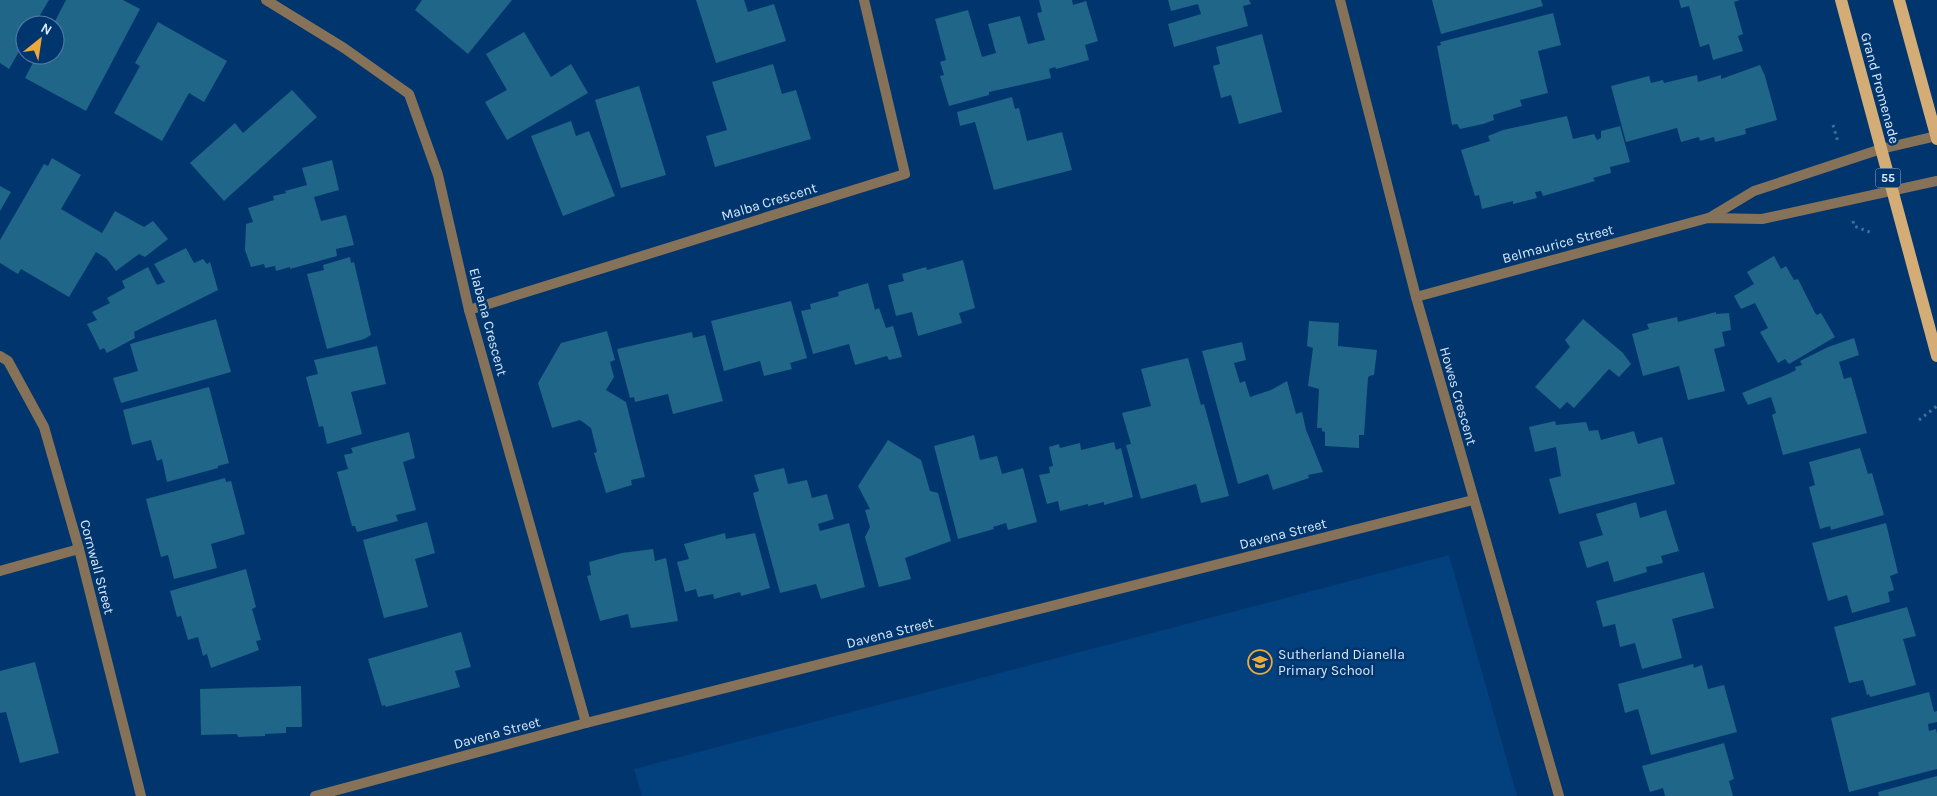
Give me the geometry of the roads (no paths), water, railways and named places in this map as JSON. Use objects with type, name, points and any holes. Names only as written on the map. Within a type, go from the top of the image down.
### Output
[{"type":"main road","name":"Grand Promenade","points":[[1841,0],[1937,356]]},
{"type":"main road","points":[[1900,0],[1937,137]]},
{"type":"street","name":"Elabana Crescent","points":[[266,0],[344,48],[409,94],[438,175],[469,310],[586,723]]},
{"type":"street","name":"Malba Crescent","points":[[469,310],[905,174],[864,0]]},
{"type":"street","name":"Howes Crescent","points":[[1340,0],[1416,297],[1559,796]]},
{"type":"street","name":"Belmaurice Street","points":[[1416,297],[1708,218],[1754,191],[1880,149],[1937,137]]},
{"type":"street","name":"Belmaurice Street","points":[[1708,218],[1762,219],[1937,181]]},
{"type":"street","name":"Cornwall Street","points":[[0,356],[8,361],[44,427],[79,549],[141,796]]},
{"type":"street","name":"Davena Street","points":[[315,796],[586,723],[1473,500]]},
{"type":"street","points":[[0,571],[79,549]]},
{"type":"place","name":"Sutherland Dianella Primary School","points":[[1260,662]]}]
